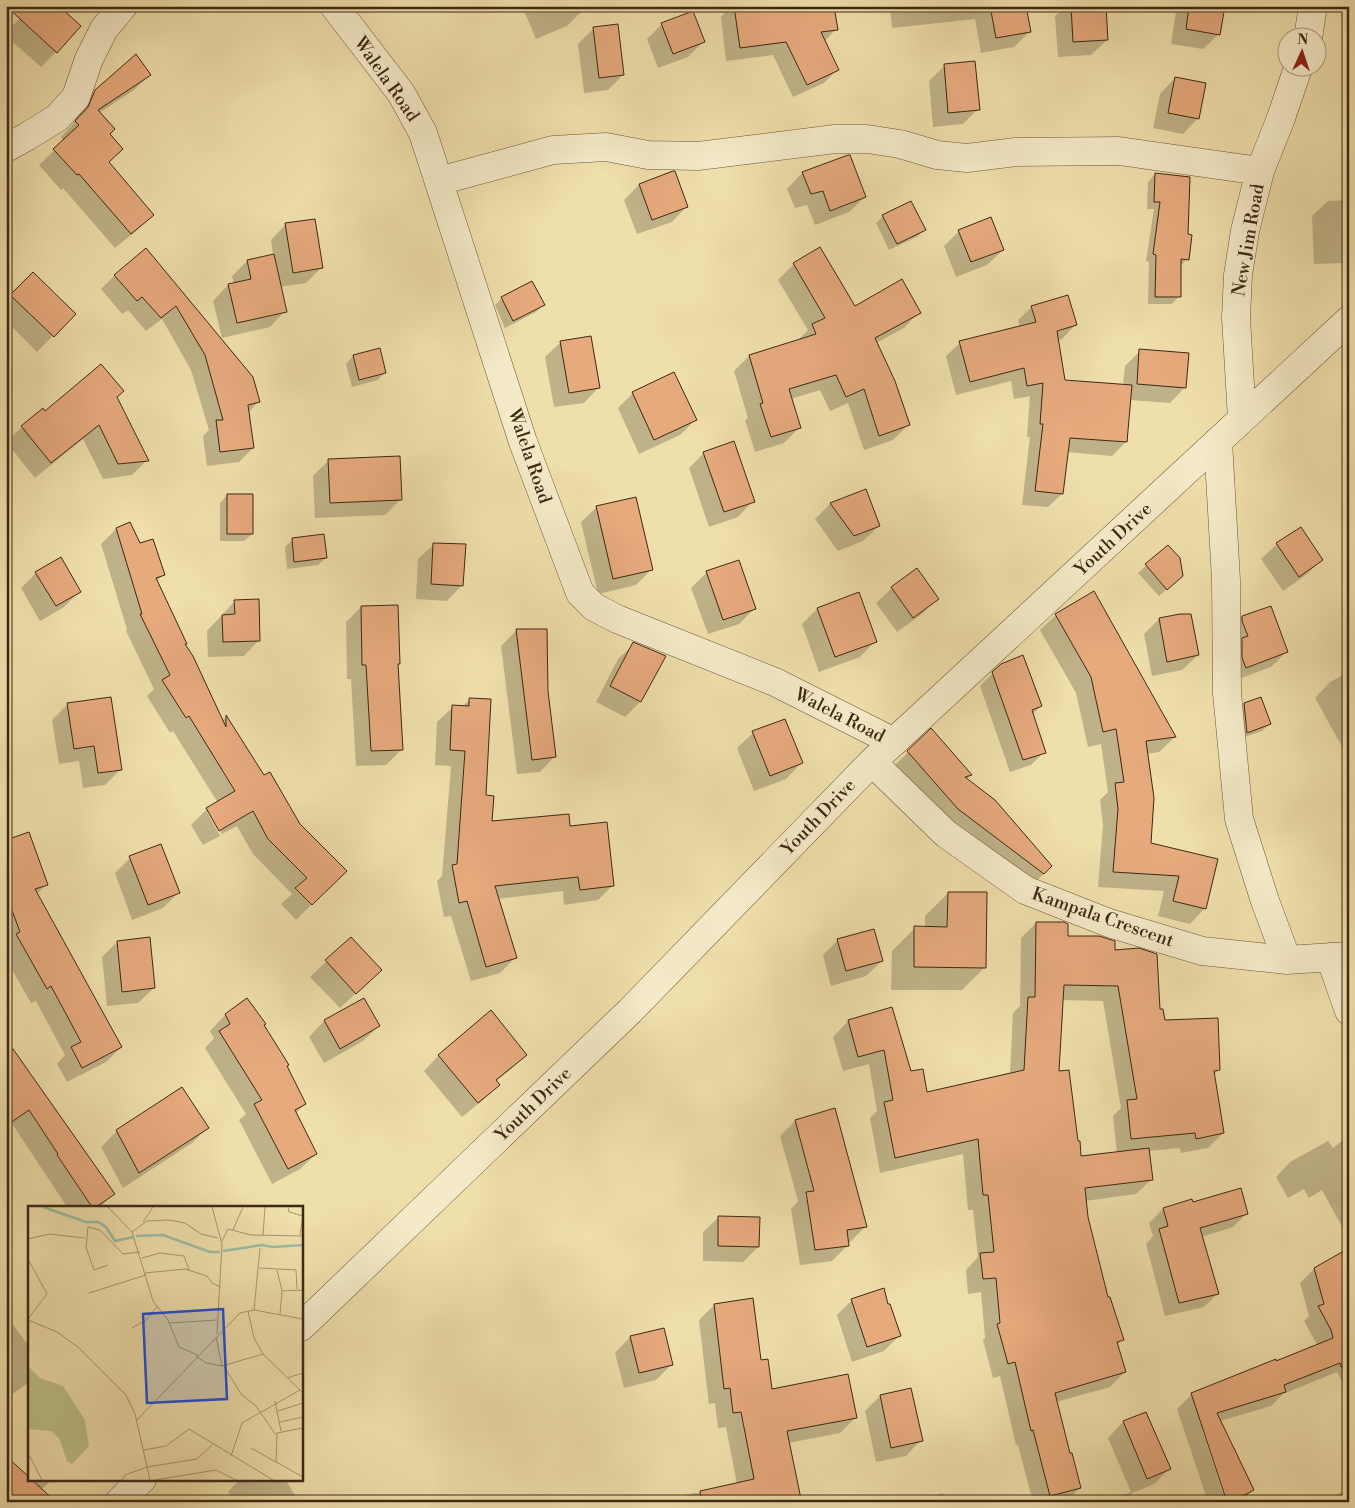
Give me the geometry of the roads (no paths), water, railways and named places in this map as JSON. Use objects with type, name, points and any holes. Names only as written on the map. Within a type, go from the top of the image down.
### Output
[{"type":"street","points":[[6,148],[26,138],[56,118],[76,97],[89,59],[104,29],[123,6]]},
{"type":"street","name":"Walela Road","points":[[334,6],[400,93],[423,133],[523,442],[580,593],[594,607],[617,619],[775,682],[894,742]]},
{"type":"street","points":[[1310,28],[1313,6]]},
{"type":"street","name":"New Jim Road","points":[[1242,419],[1236,318],[1238,275],[1260,171],[1295,78]]},
{"type":"street","points":[[439,181],[553,150],[606,147],[648,155],[698,156],[835,139],[867,139],[900,144],[937,155],[967,158],[1016,152],[1119,152],[1260,171]]},
{"type":"street","name":"Youth Drive","points":[[302,1326],[630,1011],[872,762],[1349,320]]},
{"type":"street","points":[[1218,441],[1226,580],[1227,693],[1239,819],[1287,960]]},
{"type":"street","name":"Kampala Crescent","points":[[872,762],[946,834],[1025,890],[1109,923],[1202,951],[1287,960],[1340,956]]},
{"type":"street","points":[[1340,956],[1349,1011]]},
{"type":"street","points":[[119,1502],[141,1480]]}]
